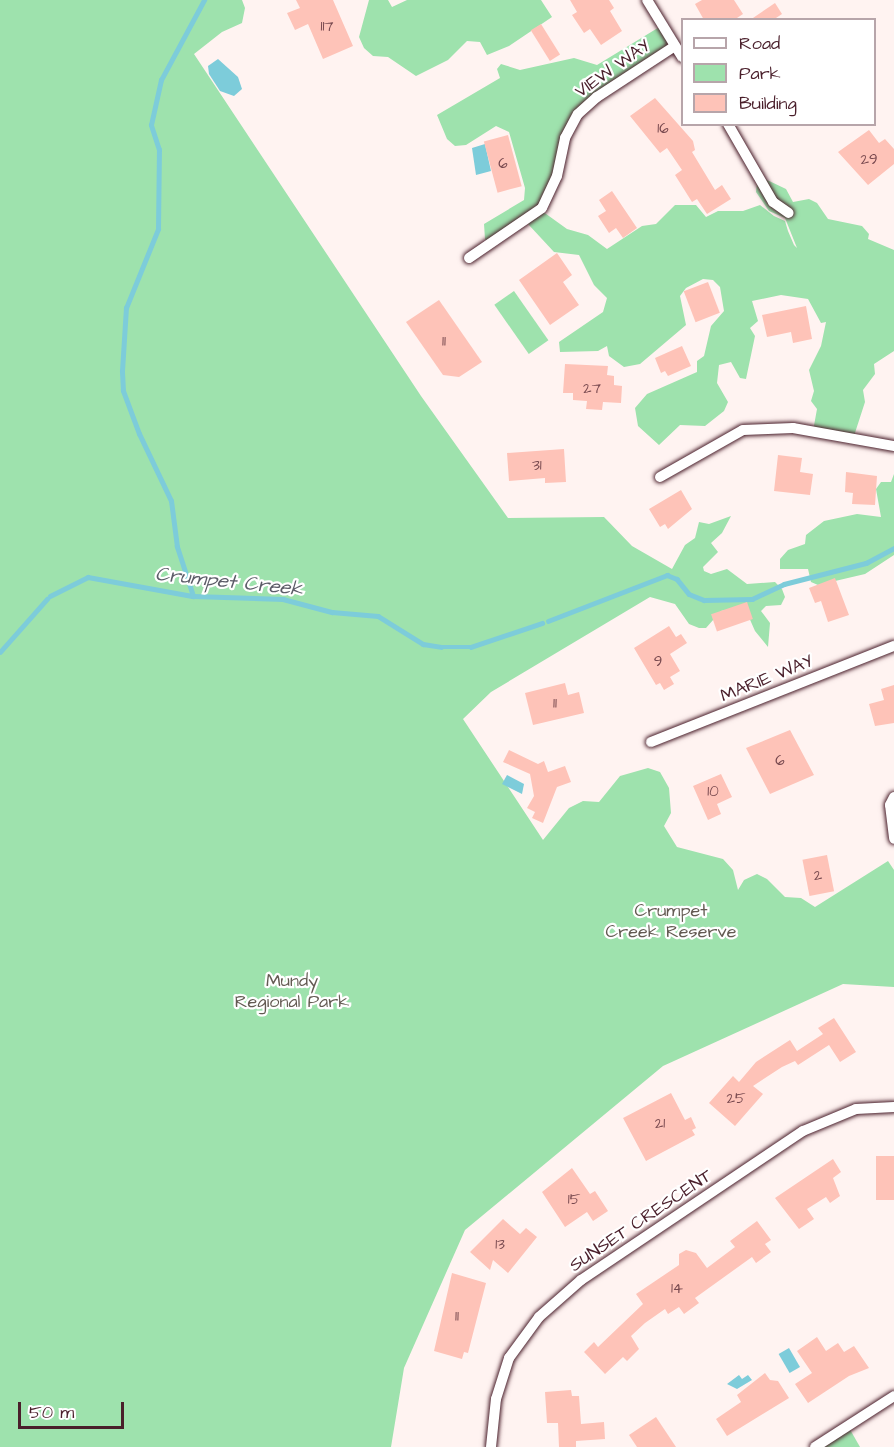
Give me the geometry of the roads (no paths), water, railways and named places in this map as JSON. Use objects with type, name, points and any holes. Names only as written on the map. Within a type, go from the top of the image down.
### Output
[{"type":"street","points":[[647,0],[681,55]]},
{"type":"street","name":"VIEW WAY","points":[[469,258],[542,208],[557,176],[566,138],[578,114],[597,96],[675,45]]},
{"type":"street","points":[[729,126],[772,202],[789,213]]},
{"type":"street","points":[[660,477],[743,430],[793,428],[894,446]]},
{"type":"street","name":"MARIE WAY","points":[[651,742],[894,646]]},
{"type":"street","points":[[894,797],[890,805],[894,839]]},
{"type":"street","name":"SUNSET CRESCENT","points":[[491,1447],[496,1399],[509,1358],[538,1317],[581,1280],[803,1131],[856,1109],[894,1107]]},
{"type":"street","points":[[815,1447],[894,1396]]},
{"type":"water","points":[[218,59],[238,77],[242,89],[234,96],[220,91],[209,74],[208,66]]},
{"type":"water","points":[[485,144],[491,171],[476,175],[472,148]]},
{"type":"water","points":[[507,775],[524,784],[522,794],[502,784]]},
{"type":"water","points":[[789,1348],[800,1367],[790,1373],[779,1354]]},
{"type":"water","points":[[739,1375],[742,1379],[748,1375],[752,1380],[737,1389],[727,1384]]},
{"type":"waterway","points":[[193,596],[177,547],[171,501],[139,434],[123,391],[122,371],[126,308],[158,229],[159,150],[151,125],[161,80],[204,0]]},
{"type":"waterway","name":"Crumpet Creek","points":[[548,621],[667,575],[677,579],[689,594],[704,600],[752,599],[784,584],[866,563],[894,548]]},
{"type":"waterway","name":"Crumpet Creek","points":[[50,596],[88,577],[193,596],[283,599],[332,612],[378,616],[423,644],[441,647],[471,647],[542,623]]},
{"type":"waterway","name":"Crumpet Creek","points":[[0,652],[47,599]]},
{"type":"park label","name":"Crumpet Creek Reserve","points":[[671,922]]},
{"type":"park label","name":"Mundy Regional Park","points":[[292,992]]}]
